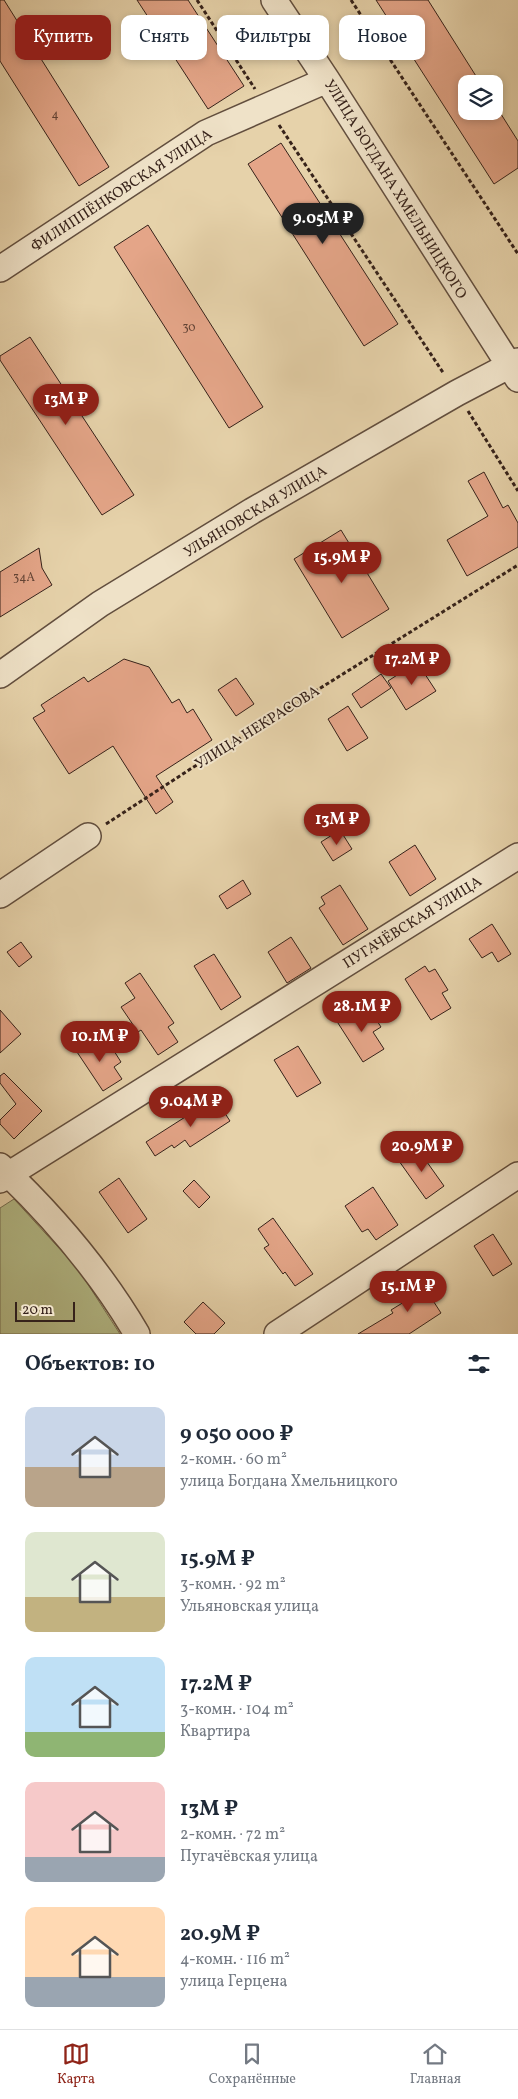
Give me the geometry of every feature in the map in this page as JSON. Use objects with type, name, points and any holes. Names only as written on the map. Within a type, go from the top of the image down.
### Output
[{"type":"street","name":"УЛИЦА БОГДАНА ХМЕЛЬНИЦКОГО","points":[[274,0],[515,369]]},
{"type":"street","name":"ФИЛИППЁНКОВСКАЯ УЛИЦА","points":[[0,269],[206,134],[328,80]]},
{"type":"street","name":"УЛЬЯНОВСКАЯ УЛИЦА","points":[[0,674],[100,604],[252,511],[457,393],[515,369]]},
{"type":"street","points":[[0,895],[88,836]]},
{"type":"street","name":"ПУГАЧЁВСКАЯ УЛИЦА","points":[[3,1173],[518,856]]},
{"type":"street","points":[[3,1173],[56,1222],[89,1262],[137,1334]]},
{"type":"street","points":[[277,1334],[518,1175]]},
{"type":"path","points":[[197,0],[457,393],[518,491]]},
{"type":"path","points":[[351,0],[518,254]]},
{"type":"path","name":"УЛИЦА НЕКРАСОВА","points":[[88,836],[192,768],[518,565]]},
{"type":"green space","points":[[14,1199],[78,1269],[120,1334],[0,1334],[0,1208]]},
{"type":"building","points":[[0,0],[4,0],[15,17],[15,60],[42,60],[109,167],[79,186],[0,61]]},
{"type":"building","points":[[137,0],[188,0],[198,15],[147,15]]},
{"type":"building","points":[[376,0],[428,0],[475,75],[458,75],[458,120],[503,120],[503,117],[518,141],[518,168],[494,184],[414,60],[425,60],[425,15],[386,15]]},
{"type":"building","points":[[207,29],[217,45],[217,60],[227,60],[244,86],[208,109],[176,60],[207,60]]},
{"type":"building","points":[[281,143],[398,324],[364,346],[248,164]]},
{"type":"building","points":[[148,225],[263,407],[229,428],[114,247]]},
{"type":"building","points":[[30,337],[134,495],[102,515],[0,360],[0,356]]},
{"type":"building","points":[[484,472],[503,508],[508,505],[518,523],[518,547],[467,576],[447,540],[488,516],[468,481]]},
{"type":"building","points":[[341,530],[389,609],[342,638],[294,559]]},
{"type":"building","points":[[39,548],[42,568],[52,585],[0,617],[0,572]]},
{"type":"building","points":[[124,659],[149,667],[172,703],[179,699],[187,713],[193,709],[212,740],[156,776],[173,802],[156,814],[113,746],[69,774],[33,718],[45,711],[41,705],[84,677],[88,682]]},
{"type":"building","points":[[417,662],[436,691],[406,710],[388,681]]},
{"type":"building","points":[[381,674],[391,688],[361,708],[352,694]]},
{"type":"building","points":[[236,678],[254,704],[236,716],[218,690]]},
{"type":"building","points":[[348,706],[368,738],[347,751],[328,719]]},
{"type":"building","points":[[340,830],[352,849],[333,861],[321,842]]},
{"type":"building","points":[[415,845],[436,879],[410,896],[389,862]]},
{"type":"building","points":[[243,880],[251,894],[227,909],[219,896]]},
{"type":"building","points":[[340,885],[368,929],[343,945],[319,908],[325,904],[321,897]]},
{"type":"building","points":[[492,924],[511,954],[498,962],[492,952],[482,958],[469,939]]},
{"type":"building","points":[[291,937],[311,968],[287,983],[268,952]]},
{"type":"building","points":[[21,942],[32,957],[19,967],[7,952]]},
{"type":"building","points":[[214,954],[241,997],[221,1010],[194,966]]},
{"type":"building","points":[[425,966],[429,972],[435,969],[448,990],[442,993],[451,1008],[431,1020],[405,979]]},
{"type":"building","points":[[140,973],[174,1023],[168,1027],[178,1042],[158,1055],[141,1030],[138,1032],[121,1007],[135,998],[125,983]]},
{"type":"building","points":[[357,1007],[363,1015],[370,1010],[381,1027],[373,1032],[384,1049],[363,1062],[336,1020]]},
{"type":"building","points":[[0,1010],[21,1034],[0,1053]]},
{"type":"building","points":[[94,1037],[101,1048],[109,1043],[121,1062],[114,1067],[122,1079],[103,1091],[75,1049]]},
{"type":"building","points":[[298,1046],[321,1083],[297,1097],[274,1060]]},
{"type":"building","points":[[4,1073],[42,1111],[14,1139],[0,1124],[0,1120],[16,1104],[0,1083],[0,1076]]},
{"type":"building","points":[[215,1098],[230,1121],[190,1147],[185,1140],[174,1148],[172,1145],[155,1156],[146,1142]]},
{"type":"building","points":[[417,1148],[444,1186],[426,1199],[399,1161]]},
{"type":"building","points":[[119,1178],[147,1219],[128,1233],[99,1192]]},
{"type":"building","points":[[194,1180],[210,1197],[199,1208],[183,1191]]},
{"type":"building","points":[[373,1187],[398,1225],[376,1240],[368,1229],[362,1232],[345,1206]]},
{"type":"building","points":[[273,1218],[313,1274],[295,1286],[285,1272],[283,1274],[264,1248],[269,1245],[258,1229]]},
{"type":"building","points":[[493,1234],[512,1264],[493,1276],[474,1246]]},
{"type":"building","points":[[419,1279],[441,1313],[409,1334],[358,1334],[393,1313],[391,1310],[404,1302],[397,1293]]},
{"type":"building","points":[[203,1302],[225,1323],[214,1334],[196,1334],[184,1322]]}]
